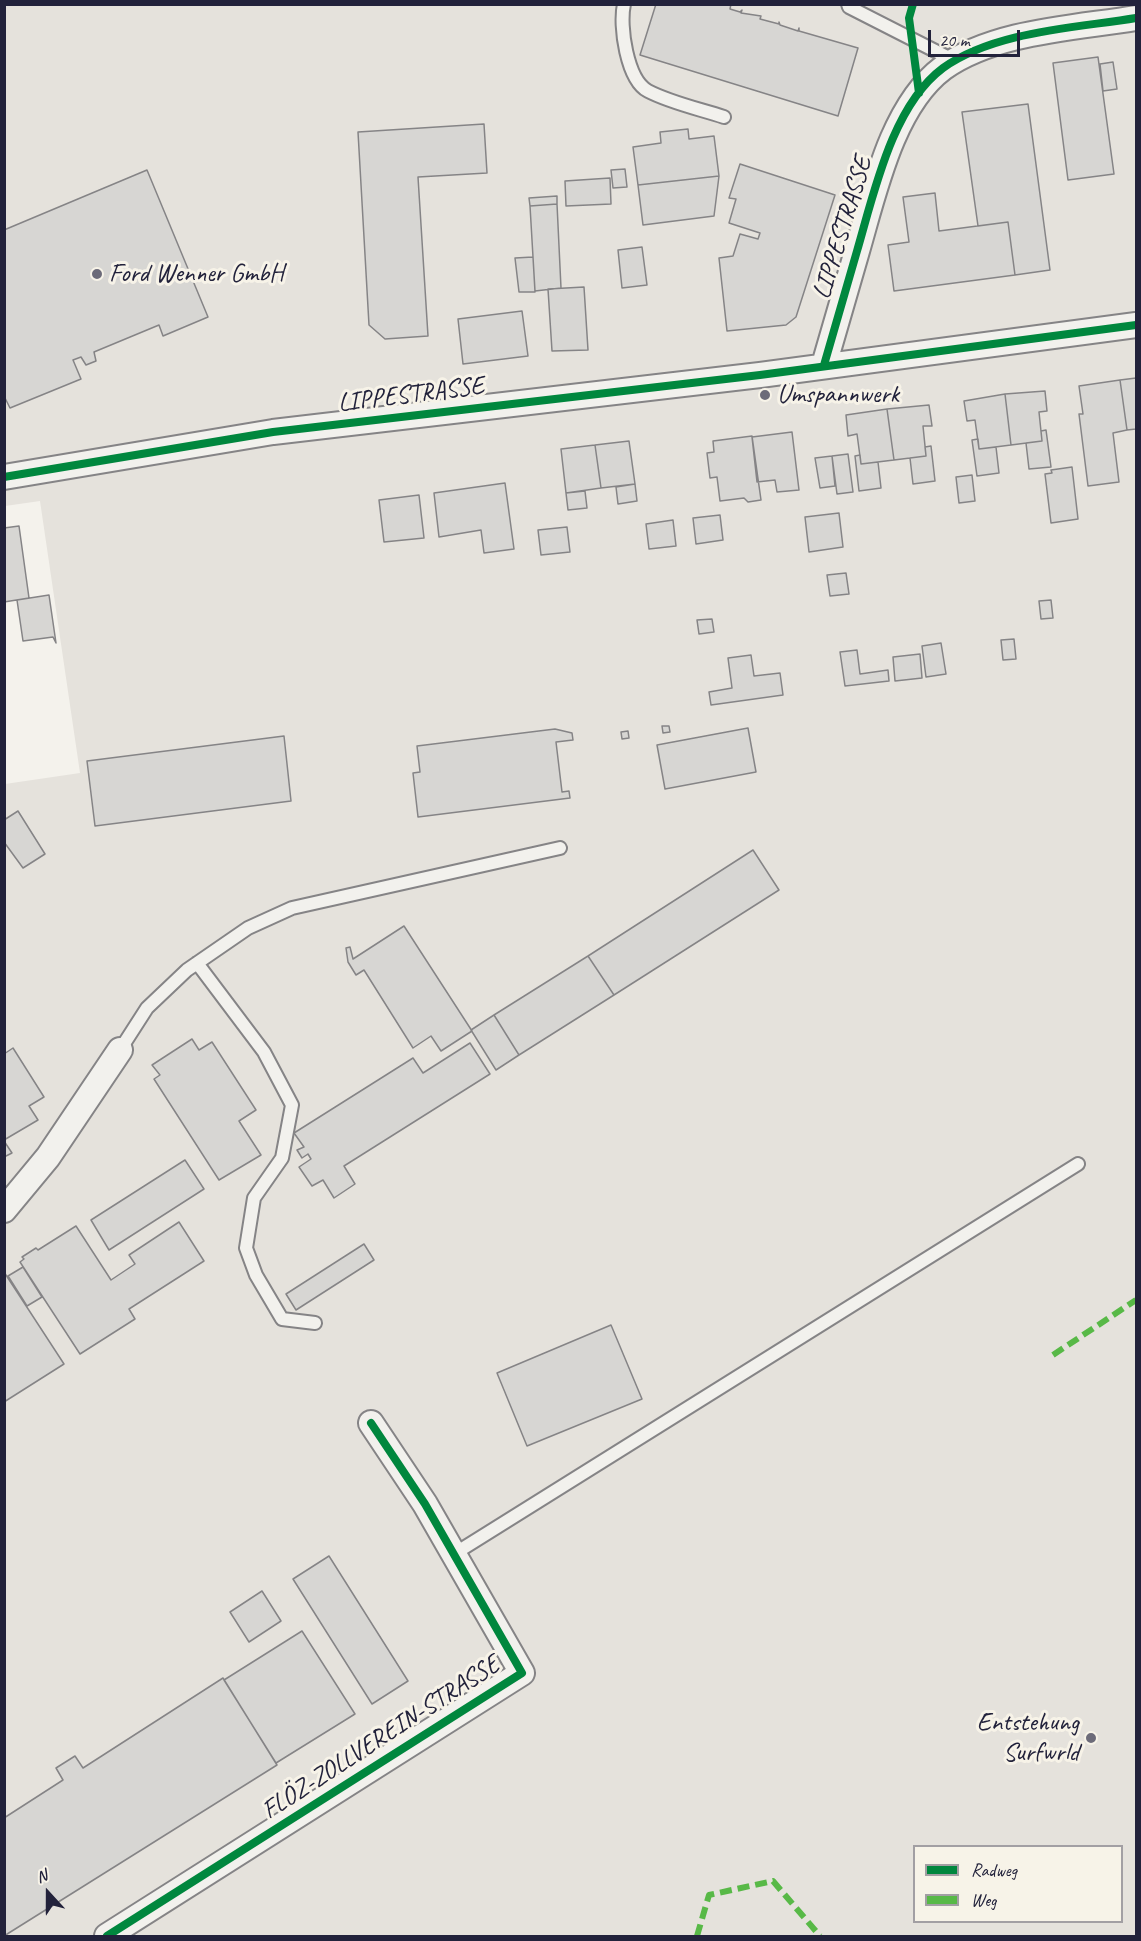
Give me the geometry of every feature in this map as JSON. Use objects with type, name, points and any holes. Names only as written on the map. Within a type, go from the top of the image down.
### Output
[{"type":"street","name":"LIPPESTRASSE","points":[[824,365],[882,164],[919,93],[944,68],[981,50],[1021,36],[1137,18]]},
{"type":"street","name":"LIPPESTRASSE","points":[[4,477],[273,432],[1137,325]]},
{"type":"street","points":[[4,1210],[48,1156],[120,1050]]},
{"type":"street","name":"FLÖZ-ZOLLVEREIN-STRASSE","points":[[107,1936],[522,1673],[425,1504],[371,1423]]},
{"type":"lane","points":[[624,4],[623,32],[630,64],[646,91],[724,117]]},
{"type":"lane","points":[[848,4],[849,8],[866,18],[956,62]]},
{"type":"lane","points":[[120,1050],[147,1008],[197,963],[248,928],[291,908],[560,848]]},
{"type":"lane","points":[[197,963],[264,1052],[292,1106],[282,1158],[254,1198],[246,1248],[256,1275],[282,1320],[315,1323]]},
{"type":"lane","points":[[454,1554],[1078,1164]]},
{"type":"shaded area","points":[[5,5],[1136,5],[1136,1936],[5,1936],[5,784],[80,773],[40,501],[5,506]]},
{"type":"building","points":[[656,4],[731,4],[730,9],[740,12],[742,10],[741,13],[761,16],[760,19],[779,24],[779,22],[780,25],[798,31],[799,28],[799,31],[858,48],[838,116],[640,55]]},
{"type":"building","points":[[1098,57],[1114,174],[1068,180],[1053,63]]},
{"type":"building","points":[[1113,62],[1117,89],[1103,91],[1100,64]]},
{"type":"building","points":[[1028,104],[1050,270],[1015,275],[1008,222],[978,226],[962,112]]},
{"type":"building","points":[[484,124],[487,173],[418,177],[428,336],[385,339],[369,325],[358,132]]},
{"type":"building","points":[[688,129],[689,139],[714,136],[719,176],[638,185],[633,147],[661,143],[660,132]]},
{"type":"building","points":[[740,164],[835,195],[796,317],[786,325],[727,331],[719,258],[733,256],[740,234],[758,239],[760,233],[729,223],[736,199],[729,198]]},
{"type":"building","points":[[625,169],[627,187],[613,188],[611,170]]},
{"type":"building","name":"Ford Wenner GmbH","points":[[147,170],[208,317],[163,336],[159,325],[94,352],[96,361],[86,365],[81,357],[73,360],[81,379],[10,408],[4,396],[4,230]]},
{"type":"building","points":[[719,176],[714,216],[643,225],[638,185]]},
{"type":"building","points":[[610,178],[611,204],[566,206],[565,181]]},
{"type":"building","points":[[935,193],[939,231],[1008,222],[1015,275],[894,291],[888,245],[909,242],[903,197]]},
{"type":"building","points":[[557,196],[557,204],[530,206],[529,198]]},
{"type":"building","points":[[557,204],[561,288],[535,291],[530,206]]},
{"type":"building","points":[[642,247],[647,285],[622,288],[618,250]]},
{"type":"building","points":[[533,257],[535,292],[519,292],[515,258]]},
{"type":"building","points":[[584,287],[588,350],[552,351],[548,289]]},
{"type":"building","points":[[522,311],[528,356],[463,364],[458,319]]},
{"type":"building","points":[[1136,378],[1136,429],[1127,430],[1120,380]]},
{"type":"building","points":[[1120,380],[1127,430],[1113,433],[1119,482],[1088,486],[1079,414],[1083,414],[1079,386]]},
{"type":"building","points":[[1045,391],[1047,411],[1039,412],[1042,441],[1011,445],[1005,394]]},
{"type":"building","points":[[1005,394],[1011,445],[979,449],[975,420],[967,421],[964,401]]},
{"type":"building","points":[[929,405],[932,426],[923,426],[926,456],[894,460],[887,409]]},
{"type":"building","points":[[887,409],[894,460],[861,464],[857,434],[848,436],[846,415]]},
{"type":"building","points":[[1046,430],[1051,467],[1029,469],[1026,443],[1042,441],[1041,431]]},
{"type":"building","points":[[792,432],[799,490],[777,492],[775,480],[757,482],[752,437]]},
{"type":"building","points":[[752,436],[761,500],[748,502],[744,498],[720,501],[717,477],[710,478],[707,453],[714,452],[713,441]]},
{"type":"building","points":[[978,439],[979,449],[996,447],[999,473],[977,476],[972,440]]},
{"type":"building","points":[[629,441],[635,484],[601,488],[595,445]]},
{"type":"building","points":[[595,445],[601,488],[566,493],[561,449]]},
{"type":"building","points":[[931,446],[935,481],[913,484],[910,458],[926,456],[925,447]]},
{"type":"building","points":[[848,454],[853,492],[837,494],[832,456]]},
{"type":"building","points":[[860,455],[861,464],[878,462],[881,488],[859,491],[855,456]]},
{"type":"building","points":[[832,456],[835,486],[820,488],[815,458]]},
{"type":"building","points":[[1072,467],[1078,519],[1051,523],[1045,474],[1052,473],[1051,470]]},
{"type":"building","points":[[972,475],[975,501],[959,503],[956,477]]},
{"type":"building","points":[[505,483],[514,549],[484,553],[481,530],[439,537],[434,493]]},
{"type":"building","points":[[635,484],[637,501],[618,504],[616,487]]},
{"type":"building","points":[[585,491],[587,508],[568,510],[566,493]]},
{"type":"building","points":[[419,495],[424,538],[384,542],[379,500]]},
{"type":"building","points":[[839,513],[843,547],[809,552],[805,517]]},
{"type":"building","points":[[720,515],[723,540],[696,544],[693,518]]},
{"type":"building","points":[[673,520],[676,546],[649,549],[646,524]]},
{"type":"building","points":[[19,526],[29,598],[4,602],[4,528]]},
{"type":"building","points":[[567,527],[570,552],[541,555],[538,530]]},
{"type":"building","points":[[846,573],[849,594],[830,596],[827,575]]},
{"type":"building","points":[[49,595],[56,643],[53,637],[23,641],[17,600]]},
{"type":"building","points":[[1051,600],[1053,618],[1041,619],[1039,601]]},
{"type":"building","points":[[712,619],[714,632],[699,634],[697,620]]},
{"type":"building","points":[[1014,639],[1016,659],[1003,660],[1001,640]]},
{"type":"building","points":[[941,643],[946,674],[926,677],[922,646]]},
{"type":"building","points":[[857,650],[860,674],[888,670],[889,681],[845,686],[840,652]]},
{"type":"building","points":[[920,654],[922,678],[895,681],[893,657]]},
{"type":"building","points":[[751,655],[754,676],[780,673],[783,695],[711,705],[709,692],[732,688],[728,658]]},
{"type":"building","points":[[662,726],[669,726],[670,732],[663,733]]},
{"type":"building","points":[[748,728],[756,772],[665,789],[657,745]]},
{"type":"building","points":[[555,729],[572,733],[573,740],[556,742],[562,792],[569,791],[570,798],[418,817],[413,773],[420,772],[417,746]]},
{"type":"building","points":[[628,731],[629,738],[622,739],[621,732]]},
{"type":"building","points":[[284,736],[291,801],[95,826],[87,761]]},
{"type":"building","points":[[18,811],[45,854],[23,868],[4,842],[4,820]]},
{"type":"building","points":[[753,850],[779,890],[614,995],[588,956]]},
{"type":"building","points":[[404,926],[472,1031],[441,1051],[431,1036],[413,1048],[364,970],[356,975],[348,962],[346,948],[350,947],[353,959]]},
{"type":"building","points":[[588,956],[614,995],[519,1055],[494,1015]]},
{"type":"building","points":[[494,1015],[519,1055],[496,1070],[471,1030]]},
{"type":"building","points":[[192,1039],[199,1050],[212,1042],[256,1110],[239,1121],[261,1155],[219,1180],[154,1079],[160,1075],[152,1065]]},
{"type":"building","points":[[470,1043],[490,1074],[344,1166],[355,1184],[334,1198],[323,1180],[312,1186],[299,1167],[311,1159],[308,1154],[302,1158],[297,1150],[304,1147],[294,1133],[413,1058],[423,1073]]},
{"type":"building","points":[[13,1048],[44,1097],[29,1106],[38,1120],[4,1140],[4,1054]]},
{"type":"building","points":[[4,1141],[12,1153],[4,1157]]},
{"type":"building","points":[[185,1160],[204,1189],[109,1250],[91,1220]]},
{"type":"building","points":[[179,1222],[204,1261],[129,1309],[135,1319],[80,1354],[20,1262],[24,1259],[22,1257],[36,1248],[38,1250],[76,1226],[111,1280],[135,1264],[129,1255]]},
{"type":"building","points":[[364,1244],[374,1260],[296,1310],[286,1294]]},
{"type":"building","points":[[23,1267],[42,1297],[27,1306],[8,1276]]},
{"type":"building","points":[[4,1272],[64,1364],[4,1402]]},
{"type":"building","points":[[611,1325],[642,1399],[527,1446],[497,1373]]},
{"type":"building","points":[[329,1556],[408,1681],[372,1704],[293,1579]]},
{"type":"building","points":[[262,1591],[281,1621],[249,1642],[230,1612]]},
{"type":"building","points":[[302,1631],[355,1714],[276,1763],[224,1680]]},
{"type":"building","points":[[223,1678],[277,1765],[4,1936],[4,1818],[63,1780],[56,1768],[75,1756],[83,1768]]},
{"type":"marked path","points":[[1053,1355],[1136,1300]]},
{"type":"marked path","points":[[697,1936],[709,1895],[773,1881],[820,1936]]},
{"type":"cycle path","points":[[913,4],[909,18],[919,93]]},
{"type":"cycle path","points":[[824,365],[870,203],[887,152],[910,104],[925,84],[943,68],[987,46],[1062,28],[1136,18]]},
{"type":"cycle path","points":[[4,477],[273,432],[760,375],[1136,325]]},
{"type":"cycle path","points":[[107,1936],[522,1673],[425,1504],[371,1423]]},
{"type":"place","name":"Ford Wenner GmbH","points":[[97,274]]},
{"type":"place","name":"Umspannwerk","points":[[765,395]]},
{"type":"place","name":"Entstehung Surfwrld","points":[[1091,1738]]}]
